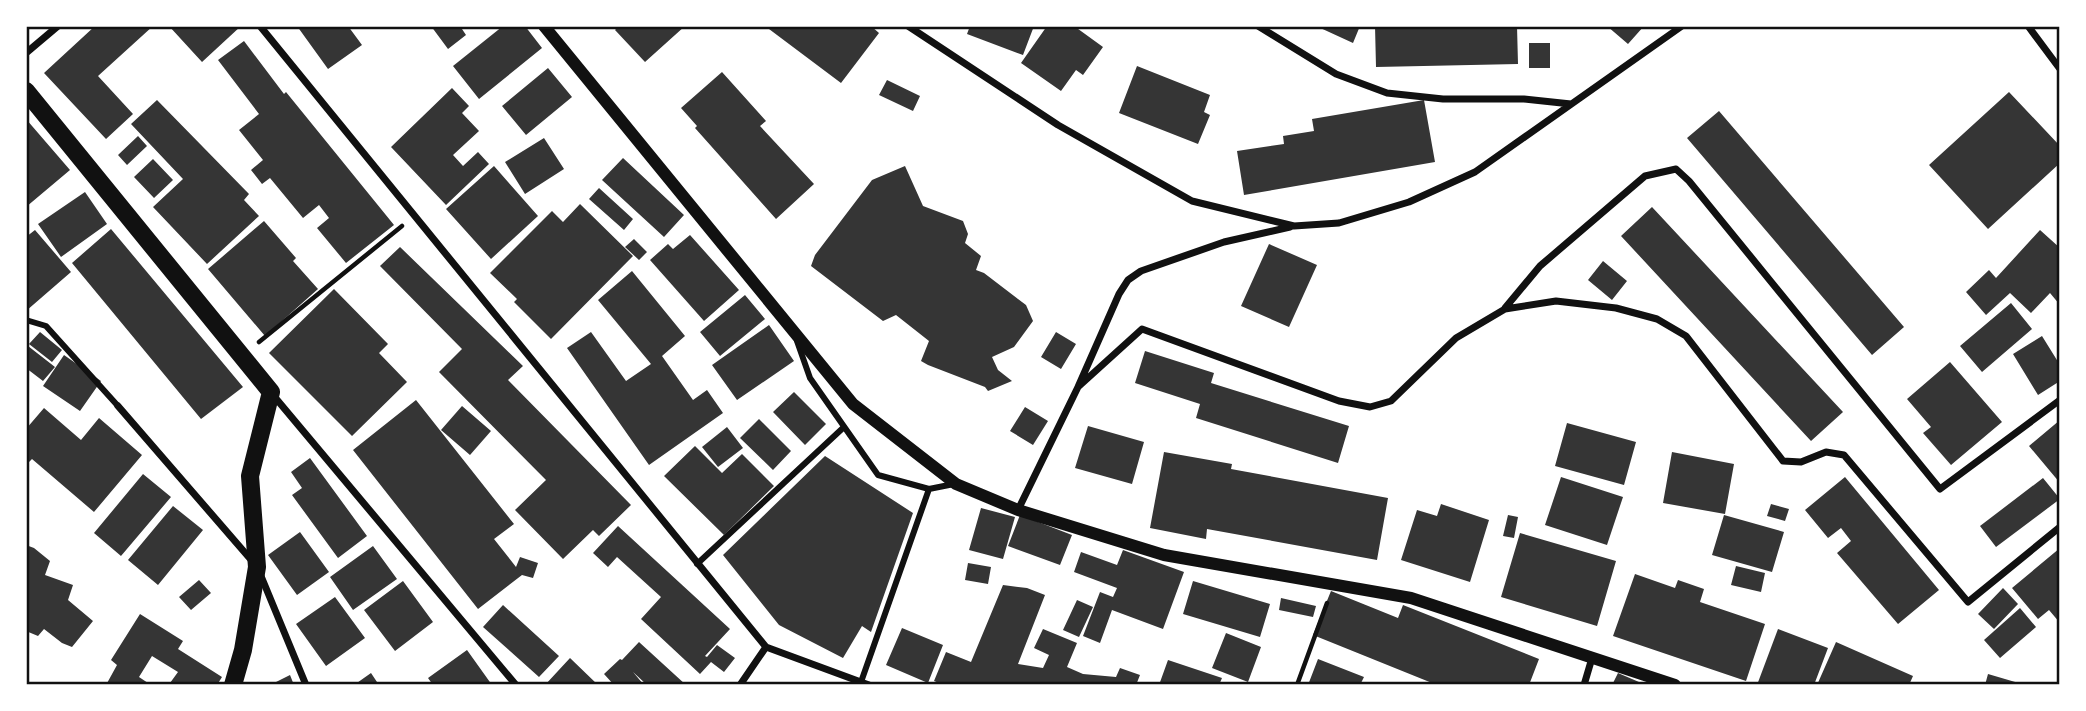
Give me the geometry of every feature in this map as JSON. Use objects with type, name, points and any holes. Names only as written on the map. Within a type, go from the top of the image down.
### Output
[{"type":"main road","points":[[26,91],[271,392],[250,475],[257,567],[243,650],[233,685]]},
{"type":"street","points":[[26,53],[58,26]]},
{"type":"street","points":[[260,26],[766,647],[869,685]]},
{"type":"street","points":[[544,26],[853,404],[956,484],[1018,510],[1164,555],[1411,598],[1675,685]]},
{"type":"street","points":[[908,26],[1058,125],[1192,201],[1294,226]]},
{"type":"street","points":[[1258,26],[1336,74],[1387,93],[1443,99],[1524,99],[1571,104]]},
{"type":"street","points":[[1018,510],[1128,280],[1141,271],[1224,242],[1294,226],[1350,220],[1409,202],[1450,185],[1475,172],[1682,26]]},
{"type":"street","points":[[2028,26],[2060,68]]},
{"type":"street","points":[[1078,387],[1142,329],[1339,401],[1370,407],[1391,401],[1456,338],[1505,309],[1540,266],[1645,176],[1676,169],[1689,181],[1940,489],[2060,400]]},
{"type":"street","points":[[1505,309],[1556,301],[1616,308],[1657,319],[1686,336],[1783,461],[1801,462],[1826,452],[1844,455],[1968,603],[2060,527]]},
{"type":"street","points":[[26,320],[46,326],[257,567],[306,685]]},
{"type":"street","points":[[793,330],[810,378],[878,475],[929,489],[956,484]]},
{"type":"street","points":[[271,392],[516,685]]},
{"type":"street","points":[[697,564],[844,427]]},
{"type":"street","points":[[861,682],[929,489]]},
{"type":"street","points":[[740,685],[766,647]]},
{"type":"street","points":[[1584,685],[1592,657]]},
{"type":"path","points":[[242,356],[413,216]]},
{"type":"path","points":[[1297,685],[1334,585]]},
{"type":"building","points":[[95,26],[153,26],[98,76],[133,114],[106,139],[44,73]]},
{"type":"building","points":[[169,26],[241,26],[202,62]]},
{"type":"building","points":[[297,26],[348,26],[362,45],[328,69]]},
{"type":"building","points":[[431,26],[460,26],[466,35],[448,49]]},
{"type":"building","points":[[503,26],[525,26],[542,48],[479,99],[453,66]]},
{"type":"building","points":[[619,26],[685,26],[645,62],[615,30]]},
{"type":"building","points":[[765,26],[871,26],[879,33],[841,83]]},
{"type":"building","points":[[970,26],[1034,26],[1023,55],[967,34]]},
{"type":"building","points":[[1047,26],[1074,26],[1103,47],[1083,75],[1076,70],[1061,91],[1021,63]]},
{"type":"building","points":[[1316,26],[1360,26],[1353,43]]},
{"type":"building","points":[[1375,26],[1517,26],[1518,64],[1376,67]]},
{"type":"building","points":[[1607,26],[1644,26],[1628,44]]},
{"type":"building","points":[[244,41],[284,94],[286,92],[394,225],[346,263],[317,228],[329,218],[319,205],[303,218],[270,178],[262,184],[251,170],[263,160],[239,130],[259,114],[218,60]]},
{"type":"building","points":[[1529,43],[1550,43],[1550,68],[1529,68]]},
{"type":"building","points":[[1137,66],[1210,95],[1204,112],[1210,115],[1198,144],[1119,113]]},
{"type":"building","points":[[548,68],[572,97],[526,135],[502,106]]},
{"type":"building","points":[[722,72],[766,121],[760,126],[814,184],[776,219],[695,128],[697,126],[681,108]]},
{"type":"building","points":[[887,80],[920,96],[913,111],[879,95]]},
{"type":"building","points":[[452,88],[469,106],[462,113],[479,131],[453,155],[463,166],[478,152],[489,164],[446,205],[391,147]]},
{"type":"building","points":[[2009,92],[2060,146],[2060,163],[1988,229],[1929,165]]},
{"type":"building","points":[[157,100],[249,194],[244,200],[259,216],[207,264],[153,207],[183,179],[131,124]]},
{"type":"building","points":[[1424,100],[1435,162],[1244,195],[1237,151],[1284,144],[1283,136],[1314,131],[1312,119]]},
{"type":"building","points":[[1719,111],[1904,327],[1872,355],[1687,138]]},
{"type":"building","points":[[26,119],[70,170],[26,207]]},
{"type":"building","points":[[138,136],[147,146],[127,165],[118,155]]},
{"type":"building","points":[[544,138],[564,169],[525,194],[505,162]]},
{"type":"building","points":[[623,158],[684,215],[664,237],[602,180]]},
{"type":"building","points":[[153,159],[173,180],[154,198],[134,177]]},
{"type":"building","points":[[494,166],[538,216],[491,259],[446,209]]},
{"type":"building","points":[[905,166],[923,206],[963,221],[968,234],[965,243],[981,256],[976,270],[984,273],[1026,305],[1033,321],[1014,347],[992,357],[998,370],[1012,381],[988,391],[985,387],[921,361],[929,341],[896,315],[883,321],[811,266],[815,255],[872,180]]},
{"type":"building","points":[[599,188],[633,219],[624,230],[589,199]]},
{"type":"building","points":[[85,192],[107,224],[61,257],[38,224]]},
{"type":"building","points":[[580,204],[633,256],[551,339],[514,302],[517,299],[490,273],[552,211],[563,222]]},
{"type":"building","points":[[1652,207],[1843,412],[1811,441],[1621,236]]},
{"type":"building","points":[[264,221],[296,258],[293,261],[318,289],[265,336],[208,269]]},
{"type":"building","points":[[111,229],[243,387],[201,419],[72,263]]},
{"type":"building","points":[[35,230],[71,272],[26,311],[26,237]]},
{"type":"building","points":[[2040,230],[2060,248],[2060,305],[2050,293],[2031,313],[2010,293],[1986,315],[1966,292],[1989,270],[1996,278]]},
{"type":"building","points":[[690,235],[739,290],[704,321],[650,260],[668,244],[673,249]]},
{"type":"building","points":[[634,239],[647,252],[639,260],[625,247]]},
{"type":"building","points":[[1269,244],[1317,265],[1289,327],[1241,306]]},
{"type":"building","points":[[400,247],[523,366],[508,380],[631,505],[599,536],[593,530],[563,559],[515,510],[546,480],[439,372],[462,349],[380,266]]},
{"type":"building","points":[[1603,261],[1627,281],[1612,300],[1588,280]]},
{"type":"building","points":[[632,271],[685,336],[662,356],[693,400],[707,390],[723,413],[649,465],[567,348],[591,332],[626,381],[651,364],[598,300]]},
{"type":"building","points":[[334,289],[388,344],[379,353],[407,382],[352,436],[269,353]]},
{"type":"building","points":[[745,295],[765,319],[720,356],[700,332]]},
{"type":"building","points":[[2011,303],[2032,329],[1982,372],[1960,346]]},
{"type":"building","points":[[769,325],[794,361],[737,400],[712,365]]},
{"type":"building","points":[[40,332],[62,350],[52,362],[29,344]]},
{"type":"building","points":[[1056,332],[1076,344],[1061,369],[1041,357]]},
{"type":"building","points":[[2042,336],[2060,365],[2060,381],[2038,395],[2013,354]]},
{"type":"building","points":[[28,346],[55,367],[43,381],[26,368]]},
{"type":"building","points":[[1145,351],[1214,373],[1211,383],[1349,426],[1338,463],[1196,418],[1200,404],[1135,383]]},
{"type":"building","points":[[64,355],[101,381],[80,411],[43,386]]},
{"type":"building","points":[[1950,362],[2002,422],[1951,465],[1923,433],[1931,427],[1907,399]]},
{"type":"building","points":[[794,392],[826,424],[805,445],[773,412]]},
{"type":"building","points":[[416,400],[514,524],[494,539],[516,567],[520,557],[538,563],[533,578],[522,575],[478,609],[353,450]]},
{"type":"building","points":[[462,406],[491,431],[470,455],[441,430]]},
{"type":"building","points":[[1025,407],[1048,421],[1033,445],[1010,431]]},
{"type":"building","points":[[44,408],[81,440],[99,418],[142,455],[94,512],[32,459],[26,465],[26,429]]},
{"type":"building","points":[[759,419],[791,451],[773,470],[740,438]]},
{"type":"building","points":[[2060,420],[2060,483],[2029,446]]},
{"type":"building","points":[[1567,423],[1636,442],[1624,485],[1555,466]]},
{"type":"building","points":[[1088,426],[1144,442],[1132,484],[1075,468]]},
{"type":"building","points":[[727,427],[743,448],[718,467],[702,447]]},
{"type":"building","points":[[695,446],[722,473],[742,454],[774,486],[724,535],[664,476]]},
{"type":"building","points":[[1164,452],[1232,464],[1231,469],[1388,498],[1377,560],[1207,529],[1206,539],[1150,528]]},
{"type":"building","points":[[1672,452],[1734,464],[1725,514],[1663,503]]},
{"type":"building","points":[[825,456],[913,513],[871,632],[862,626],[843,658],[779,625],[723,555]]},
{"type":"building","points":[[310,458],[367,536],[338,558],[292,495],[302,488],[291,472]]},
{"type":"building","points":[[143,474],[171,497],[121,556],[94,533]]},
{"type":"building","points":[[1561,477],[1623,497],[1607,545],[1545,525]]},
{"type":"building","points":[[1845,477],[1939,590],[1898,624],[1837,553],[1851,541],[1841,528],[1828,538],[1805,510]]},
{"type":"building","points":[[2043,478],[2060,499],[1996,547],[1980,526]]},
{"type":"building","points":[[1441,504],[1489,520],[1470,582],[1401,560],[1417,510],[1437,516]]},
{"type":"building","points":[[1771,504],[1789,509],[1785,521],[1767,516]]},
{"type":"building","points":[[173,506],[203,530],[158,585],[128,560]]},
{"type":"building","points":[[981,508],[1015,517],[1003,559],[969,550]]},
{"type":"building","points":[[1020,515],[1072,535],[1060,565],[1008,546]]},
{"type":"building","points":[[1508,515],[1518,517],[1514,538],[1503,536]]},
{"type":"building","points":[[1724,515],[1784,532],[1772,572],[1712,555]]},
{"type":"building","points":[[618,526],[730,629],[705,656],[717,645],[735,658],[724,672],[711,662],[700,674],[641,619],[661,597],[617,557],[608,567],[593,553]]},
{"type":"building","points":[[300,532],[329,572],[297,595],[268,555]]},
{"type":"building","points":[[1520,533],[1616,561],[1597,626],[1501,597]]},
{"type":"building","points":[[26,545],[50,561],[45,575],[73,585],[68,600],[93,621],[72,647],[44,629],[38,636],[26,631]]},
{"type":"building","points":[[373,546],[397,579],[353,610],[330,577]]},
{"type":"building","points":[[2060,548],[2060,623],[2049,610],[2038,619],[2012,588]]},
{"type":"building","points":[[1123,550],[1184,572],[1163,629],[1112,610],[1100,643],[1083,636],[1100,592],[1113,597],[1117,588],[1074,572],[1081,552],[1117,565]]},
{"type":"building","points":[[968,563],[991,567],[988,584],[965,580]]},
{"type":"building","points":[[1736,566],[1765,573],[1761,592],[1731,585]]},
{"type":"building","points":[[1635,574],[1675,588],[1678,580],[1704,589],[1700,602],[1765,624],[1746,681],[1613,636]]},
{"type":"building","points":[[199,580],[211,593],[191,610],[179,597]]},
{"type":"building","points":[[403,581],[433,622],[395,651],[364,610]]},
{"type":"building","points":[[1193,581],[1270,604],[1260,637],[1183,614]]},
{"type":"building","points":[[1003,585],[1027,588],[1045,595],[1018,664],[1043,668],[1049,655],[1034,648],[1043,629],[1077,643],[1067,667],[1083,674],[1116,677],[1120,668],[1140,675],[1136,685],[944,685],[934,681],[946,652],[971,662]]},
{"type":"building","points":[[2003,588],[2018,604],[1994,629],[1978,614]]},
{"type":"building","points":[[1331,591],[1398,618],[1403,605],[1539,659],[1529,685],[1437,685],[1313,635]]},
{"type":"building","points":[[335,597],[365,638],[326,666],[296,624]]},
{"type":"building","points":[[1281,598],[1316,606],[1313,617],[1279,610]]},
{"type":"building","points":[[1077,600],[1093,607],[1079,637],[1063,630]]},
{"type":"building","points":[[503,605],[559,656],[539,677],[483,627]]},
{"type":"building","points":[[2020,608],[2036,627],[2000,658],[1984,640]]},
{"type":"building","points":[[140,614],[183,641],[178,649],[222,677],[217,685],[172,685],[170,683],[178,672],[152,656],[139,677],[151,685],[106,685],[117,665],[111,660]]},
{"type":"building","points":[[902,628],[943,645],[928,683],[886,665]]},
{"type":"building","points":[[1778,629],[1828,648],[1814,685],[1757,685]]},
{"type":"building","points":[[1226,633],[1261,647],[1248,682],[1212,668]]},
{"type":"building","points":[[639,642],[686,685],[647,685],[633,672],[644,685],[614,685],[604,674]]},
{"type":"building","points":[[1836,642],[1913,676],[1909,685],[1817,685]]},
{"type":"building","points":[[467,650],[492,685],[433,685],[428,678]]},
{"type":"building","points":[[570,658],[598,685],[545,685]]},
{"type":"building","points":[[1318,659],[1364,677],[1360,685],[1308,685]]},
{"type":"building","points":[[1168,660],[1222,678],[1219,685],[1159,685]]},
{"type":"building","points":[[371,673],[379,685],[354,685]]},
{"type":"building","points":[[1618,673],[1646,685],[1612,685]]},
{"type":"building","points":[[1988,674],[2022,684],[2022,685],[1985,685]]},
{"type":"building","points":[[290,675],[294,685],[270,685]]}]
